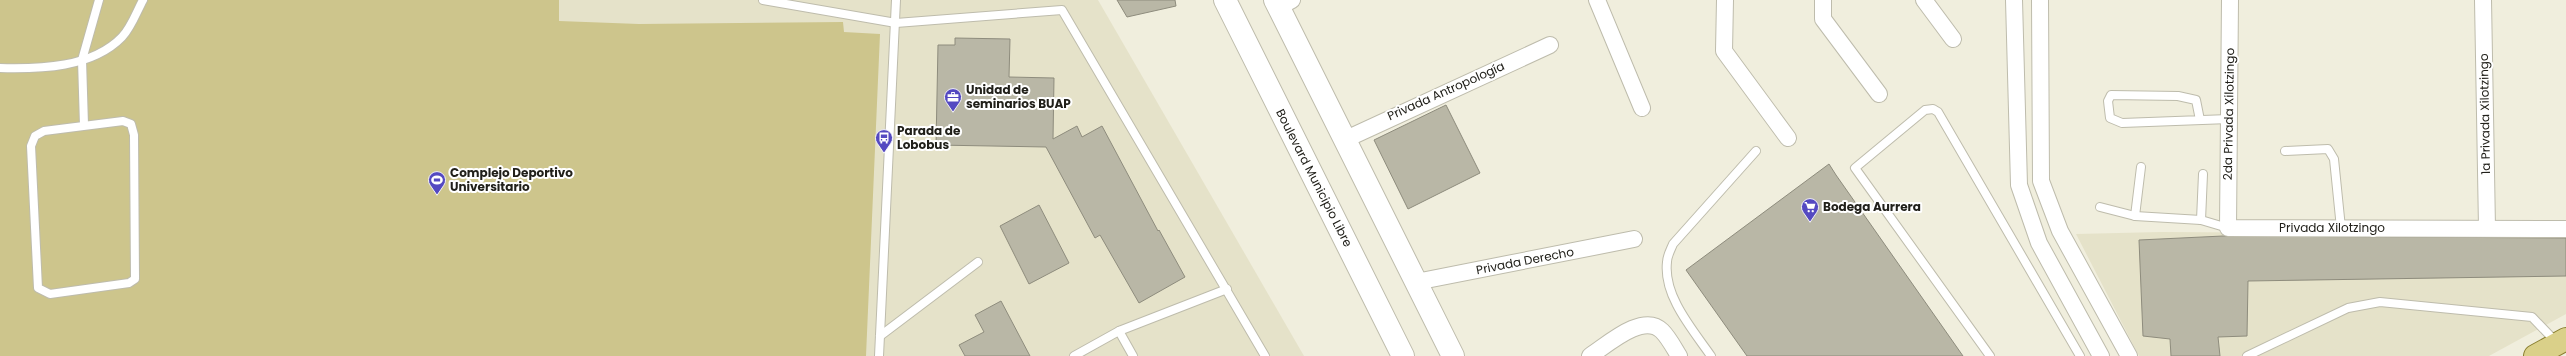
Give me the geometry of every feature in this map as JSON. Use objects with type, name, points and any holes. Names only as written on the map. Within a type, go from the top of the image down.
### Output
[{"type":"main road","name":"Boulevard Municipio Libre","points":[[1225,0],[1403,356]]},
{"type":"main road","points":[[1282,2],[1344,140],[1453,356]]},
{"type":"main road","points":[[2535,356],[2561,347]]},
{"type":"street","points":[[1597,0],[1642,108]]},
{"type":"street","points":[[1724,0],[1724,51],[1788,138]]},
{"type":"street","points":[[1823,0],[1823,19],[1879,94]]},
{"type":"street","points":[[1924,0],[1953,39]]},
{"type":"street","points":[[2014,0],[2019,185],[2039,243],[2101,356]]},
{"type":"street","points":[[2040,0],[2040,181],[2060,231],[2128,356]]},
{"type":"street","name":"2da Privada Xilotzingo","points":[[2228,228],[2230,0]]},
{"type":"street","name":"1a Privada Xilotzingo","points":[[2483,0],[2487,228]]},
{"type":"street","name":"Privada Antropología","points":[[1344,140],[1550,45]]},
{"type":"street","points":[[2019,185],[2040,181]]},
{"type":"street","name":"Privada Xilotzingo","points":[[2228,228],[2566,229]]},
{"type":"street","name":"Privada Derecho","points":[[1416,282],[1634,239]]},
{"type":"street","points":[[1590,356],[1638,326],[1651,324],[1662,330],[1679,356]]},
{"type":"lane","points":[[84,125],[82,60],[99,0]]},
{"type":"lane","points":[[0,68],[28,69],[82,60],[101,52],[123,37],[143,0]]},
{"type":"lane","points":[[763,0],[896,23],[1062,10],[1265,356]]},
{"type":"lane","points":[[879,356],[896,0]]},
{"type":"lane","points":[[2200,120],[2196,100],[2178,96],[2111,95],[2108,101],[2110,118],[2122,123],[2229,120]]},
{"type":"lane","points":[[1990,356],[1855,168],[1925,110],[1933,109],[1938,112],[2080,356]]},
{"type":"lane","points":[[124,121],[131,124],[134,135],[135,279],[129,283],[50,294],[38,288],[31,146],[35,136],[44,131],[84,125],[124,121]]},
{"type":"lane","points":[[2285,151],[2328,149],[2334,159],[2341,228]]},
{"type":"lane","points":[[1712,356],[1682,314],[1670,284],[1667,261],[1673,244],[1756,151]]},
{"type":"lane","points":[[2135,216],[2141,167]]},
{"type":"lane","points":[[2201,220],[2203,174]]},
{"type":"lane","name":"Privada Xilotzingo","points":[[2100,208],[2135,216],[2201,220],[2228,228]]},
{"type":"lane","points":[[880,336],[978,262]]},
{"type":"lane","points":[[1074,356],[1119,331],[1227,290]]},
{"type":"lane","points":[[2246,356],[2348,308],[2380,302],[2532,317],[2561,347]]},
{"type":"lane","points":[[1119,331],[1133,356]]},
{"type":"shaded area","name":"Complejo Deportivo Universitario","points":[[0,0],[1098,0],[1304,356],[0,356]]},
{"type":"shaded area","name":"Complejo Deportivo Universitario","points":[[0,0],[559,0],[559,21],[639,24],[843,22],[844,32],[880,34],[866,356],[0,356]]},
{"type":"shaded area","points":[[2161,232],[2566,234],[2566,314],[2489,356],[2139,356],[2076,234]]},
{"type":"building","points":[[1117,0],[1175,0],[1176,6],[1127,17]]},
{"type":"building","points":[[955,38],[1010,39],[1009,77],[1054,78],[1053,139],[1077,126],[1082,137],[1102,126],[1158,231],[1159,230],[1185,277],[1139,303],[1100,235],[1095,238],[1046,147],[936,145],[938,45],[955,45]]},
{"type":"building","points":[[1446,105],[1480,173],[1408,209],[1374,140]]},
{"type":"building","name":"Bodega Aurrera","points":[[1829,164],[1963,356],[1747,356],[1686,270]]},
{"type":"building","points":[[1039,205],[1069,263],[1029,284],[1000,226]]},
{"type":"building","points":[[2223,236],[2566,238],[2566,276],[2248,281],[2247,336],[2218,337],[2220,356],[2171,356],[2170,339],[2143,336],[2139,240]]},
{"type":"building","points":[[1001,301],[1030,356],[965,356],[959,345],[984,332],[975,315]]},
{"type":"place","name":"Unidad de seminarios BUAP","points":[[953,112]]},
{"type":"place","name":"Parada de Lobobus","points":[[884,153]]},
{"type":"place","name":"Complejo Deportivo Universitario","points":[[437,195]]},
{"type":"place","name":"Bodega Aurrera","points":[[1810,222]]}]
